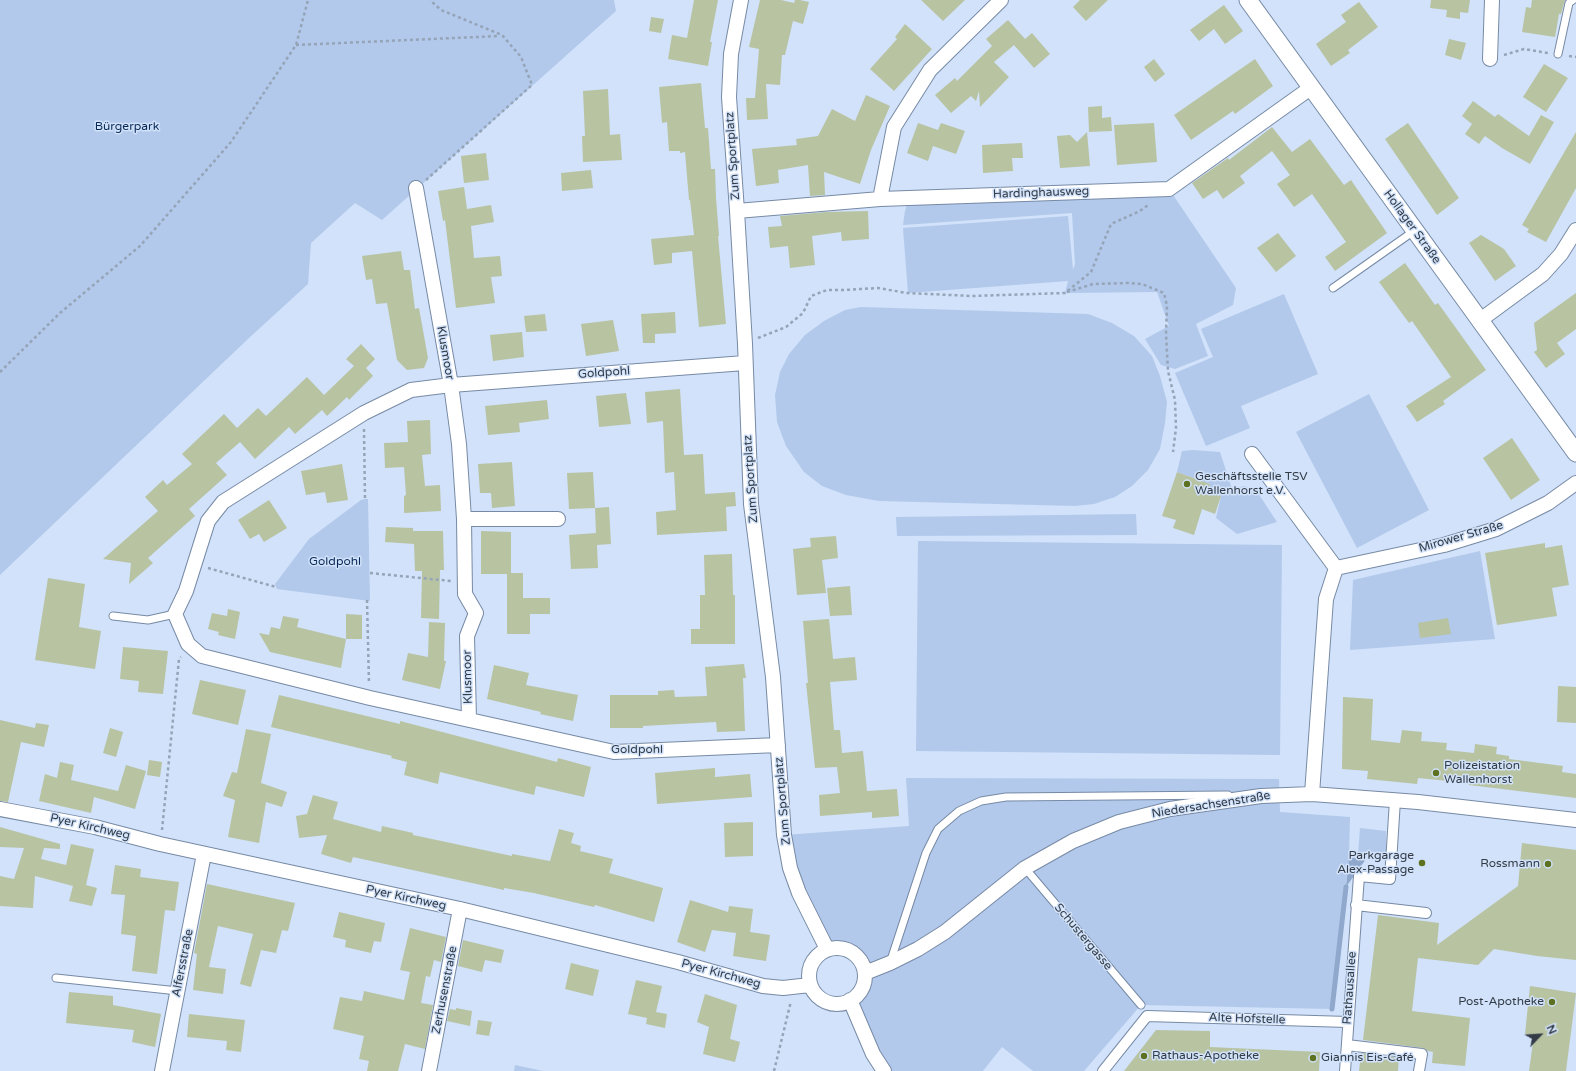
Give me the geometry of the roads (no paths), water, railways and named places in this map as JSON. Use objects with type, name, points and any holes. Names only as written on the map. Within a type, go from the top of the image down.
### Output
[{"type":"street","name":"Zum Sportplatz","points":[[741,0],[731,54],[729,97],[745,344],[751,504],[773,676],[784,835],[790,868],[799,893],[827,950]]},
{"type":"street","points":[[880,199],[894,127],[930,70],[1001,0]]},
{"type":"street","name":"Hollager Straße","points":[[1248,0],[1576,453]]},
{"type":"street","points":[[1490,59],[1492,0]]},
{"type":"street","name":"Hardinghausweg","points":[[737,211],[880,199],[1169,189],[1312,87]]},
{"type":"street","name":"Klusmoor","points":[[416,188],[451,385],[459,444],[464,519],[465,594],[476,613],[467,636],[469,720]]},
{"type":"street","points":[[1479,321],[1543,274],[1561,254],[1576,230]]},
{"type":"street","name":"Goldpohl","points":[[745,363],[451,385],[411,390],[364,413],[223,502],[208,521],[186,591],[175,614],[188,644],[202,656],[370,698],[614,752],[778,745]]},
{"type":"street","points":[[1252,454],[1336,568],[1326,599],[1312,794]]},
{"type":"street","name":"Mirower Straße","points":[[1336,568],[1444,545],[1496,529],[1548,503],[1576,483]]},
{"type":"street","points":[[464,519],[558,519]]},
{"type":"street","name":"Niedersachsenstraße","points":[[865,973],[890,963],[918,949],[945,932],[1025,868],[1073,841],[1119,822],[1170,809],[1261,796],[1312,794],[1395,800],[1576,820]]},
{"type":"street","name":"Rathausallee","points":[[1345,1071],[1359,876],[1390,879],[1395,800]]},
{"type":"street","name":"Pyer Kirchweg","points":[[0,809],[95,827],[204,854],[460,909],[678,962],[763,986],[782,988],[810,985]]},
{"type":"street","name":"Alfersstraße","points":[[162,1071],[204,854]]},
{"type":"street","points":[[1356,905],[1426,913]]},
{"type":"street","name":"Zerhusenstraße","points":[[429,1071],[460,909]]},
{"type":"street","points":[[836,948],[845,949],[854,953],[860,959],[865,973],[863,985],[859,993],[850,1000],[841,1003],[831,1003],[822,1000],[810,985],[809,976],[813,960],[819,954],[836,948]]},
{"type":"street","points":[[850,1000],[873,1054],[884,1071]]},
{"type":"street","name":"Alte Hofstelle","points":[[1103,1071],[1147,1016],[1348,1022]]},
{"type":"street","points":[[1347,1045],[1422,1054],[1419,1071]]},
{"type":"lane","points":[[1558,54],[1569,3],[1573,0]]},
{"type":"lane","points":[[1333,288],[1414,231]]},
{"type":"lane","points":[[114,616],[148,620],[175,614]]},
{"type":"lane","points":[[890,963],[926,853],[938,829],[959,811],[981,801],[1006,797],[1312,794]]},
{"type":"lane","name":"Schustergasse","points":[[1025,868],[1141,1005]]},
{"type":"lane","points":[[56,978],[178,991]]},
{"type":"waterway","points":[[1332,1009],[1346,887]]},
{"type":"place","name":"Geschäftsstelle TSV Wallenhorst e.V.","points":[[1187,484]]},
{"type":"place","name":"Polizeistation Wallenhorst","points":[[1436,773]]},
{"type":"place","name":"Parkgarage Alex-Passage","points":[[1422,863]]},
{"type":"place","name":"Rossmann","points":[[1548,864]]},
{"type":"place","name":"Post-Apotheke","points":[[1552,1002]]},
{"type":"place","name":"Rathaus-Apotheke","points":[[1144,1056]]},
{"type":"place","name":"Giannis Eis-Café","points":[[1313,1058]]},
{"type":"park label","name":"Bürgerpark","points":[[127,127]]}]
